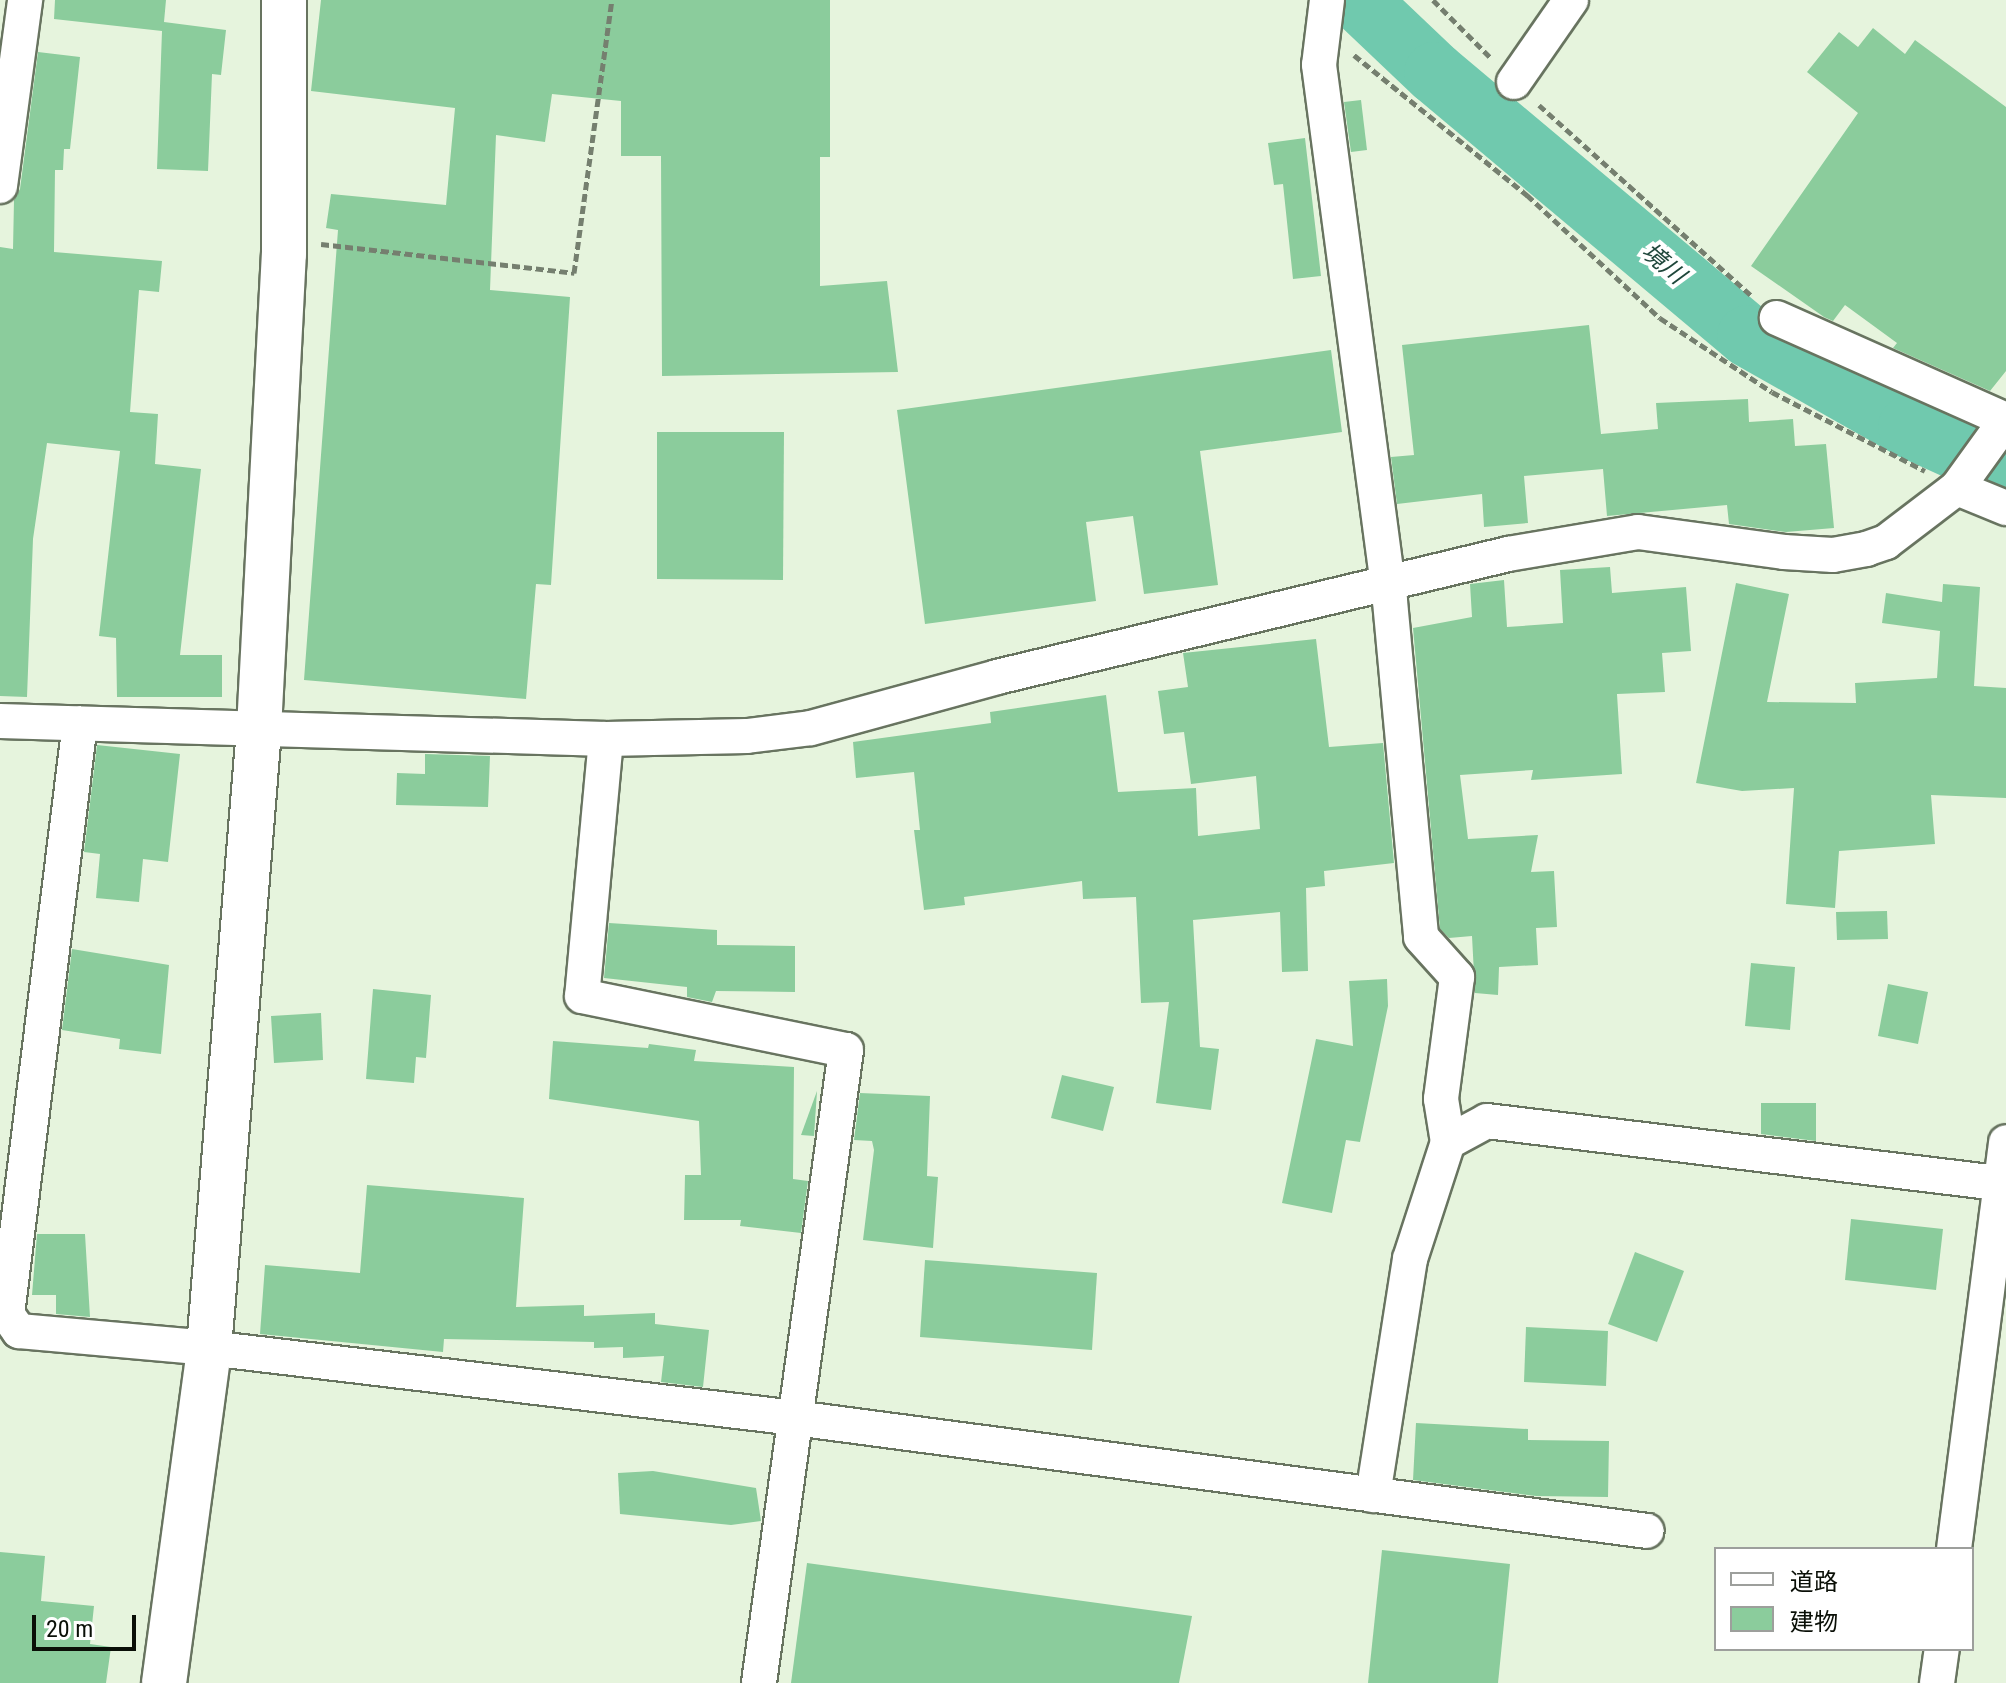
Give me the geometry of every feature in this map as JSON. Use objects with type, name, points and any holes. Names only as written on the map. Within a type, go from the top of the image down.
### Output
[{"type":"street","points":[[0,186],[25,0]]},
{"type":"street","points":[[164,1683],[209,1348],[259,729],[284,240],[284,0]]},
{"type":"street","points":[[1514,82],[1571,0]]},
{"type":"street","points":[[1324,14],[1319,65],[1388,585],[1421,937],[1457,977],[1441,1099],[1448,1142],[1410,1259],[1373,1495]]},
{"type":"street","points":[[0,721],[606,739],[747,736],[811,728],[1011,673],[1508,554],[1638,532],[1784,552],[1849,553],[1886,542],[1957,488],[2006,420],[1777,318]]},
{"type":"street","points":[[1957,488],[2006,508]]},
{"type":"street","points":[[80,723],[4,1313],[19,1331],[209,1348],[795,1418],[1647,1531]]},
{"type":"street","points":[[606,739],[582,996],[846,1050],[759,1683]]},
{"type":"street","points":[[1448,1142],[1487,1121],[2003,1183]]},
{"type":"street","points":[[1954,1547],[2006,1142]]},
{"type":"street","points":[[1937,1683],[1942,1651]]},
{"type":"path","points":[[284,240],[574,273],[612,0]]},
{"type":"path","points":[[1433,0],[1514,82],[1777,318]]},
{"type":"path","points":[[1324,14],[1660,318],[1772,392],[1957,488]]},
{"type":"building","points":[[55,0],[166,0],[164,22],[226,30],[221,75],[212,74],[208,171],[157,169],[162,31],[54,19]]},
{"type":"building","points":[[321,0],[830,0],[830,157],[820,157],[820,286],[887,281],[898,372],[662,376],[661,156],[621,156],[621,101],[552,94],[545,142],[496,135],[490,290],[570,297],[551,585],[536,584],[526,699],[304,680],[338,230],[326,228],[331,194],[446,205],[455,108],[311,91]]},
{"type":"building","points":[[1873,28],[1905,54],[1915,40],[2006,107],[2006,371],[1990,391],[1893,348],[1897,343],[1845,305],[1833,321],[1824,317],[1751,266],[1858,113],[1807,72],[1839,32],[1858,47]]},
{"type":"building","points":[[38,52],[80,57],[70,149],[64,149],[63,170],[55,170],[54,252],[162,261],[159,292],[139,290],[130,412],[158,414],[155,464],[201,469],[180,655],[222,655],[222,697],[117,697],[116,638],[99,636],[120,451],[47,443],[33,539],[27,697],[0,696],[0,247],[13,249],[14,200],[20,189]]},
{"type":"building","points":[[1361,100],[1367,150],[1351,152],[1344,102]]},
{"type":"building","points":[[1305,138],[1321,276],[1293,279],[1283,184],[1274,185],[1268,143]]},
{"type":"building","points":[[1589,325],[1601,434],[1658,429],[1656,403],[1748,399],[1749,422],[1793,419],[1795,446],[1826,444],[1834,528],[1786,532],[1729,524],[1727,505],[1607,516],[1603,469],[1524,476],[1528,523],[1484,527],[1482,494],[1397,504],[1391,457],[1414,455],[1402,345]]},
{"type":"building","points":[[1331,350],[1342,432],[1200,451],[1218,585],[1144,594],[1133,516],[1086,522],[1096,601],[925,624],[897,410]]},
{"type":"building","points":[[657,432],[784,432],[783,580],[657,579]]},
{"type":"building","points":[[1610,567],[1612,593],[1686,587],[1691,651],[1662,653],[1665,692],[1617,694],[1622,774],[1531,780],[1533,770],[1460,775],[1468,839],[1538,835],[1531,872],[1554,871],[1557,927],[1536,928],[1538,965],[1499,967],[1498,995],[1475,993],[1472,936],[1449,938],[1440,929],[1413,628],[1472,617],[1470,584],[1504,580],[1507,627],[1563,623],[1560,570]]},
{"type":"building","points":[[1736,583],[1789,594],[1767,702],[1856,703],[1855,683],[1937,678],[1940,631],[1882,623],[1886,593],[1942,602],[1943,584],[1980,587],[1974,686],[2006,688],[2006,798],[1931,795],[1935,844],[1839,851],[1835,908],[1786,904],[1794,788],[1742,791],[1696,783]]},
{"type":"building","points":[[1316,639],[1329,747],[1383,743],[1394,863],[1324,871],[1325,886],[1306,888],[1308,971],[1282,972],[1280,912],[1193,920],[1200,1047],[1219,1049],[1211,1110],[1156,1103],[1169,1002],[1141,1003],[1136,897],[1083,899],[1082,881],[964,897],[965,905],[924,910],[914,830],[920,830],[914,772],[856,778],[853,742],[991,723],[990,712],[1106,695],[1118,792],[1196,788],[1198,836],[1260,829],[1256,776],[1191,784],[1184,732],[1164,734],[1158,691],[1188,687],[1183,653]]},
{"type":"building","points":[[97,745],[180,754],[168,862],[143,859],[139,902],[96,898],[100,854],[84,852]]},
{"type":"building","points":[[425,754],[490,756],[488,807],[396,805],[397,773],[425,774]]},
{"type":"building","points":[[1887,911],[1888,939],[1837,940],[1836,912]]},
{"type":"building","points":[[609,923],[717,930],[717,945],[795,946],[795,992],[716,991],[712,1002],[687,997],[687,987],[604,978]]},
{"type":"building","points":[[72,949],[169,965],[161,1054],[119,1049],[120,1039],[62,1030]]},
{"type":"building","points":[[1751,963],[1795,967],[1790,1030],[1745,1026]]},
{"type":"building","points":[[1387,979],[1388,1006],[1360,1142],[1346,1140],[1332,1213],[1282,1203],[1316,1039],[1353,1046],[1349,981]]},
{"type":"building","points":[[1888,984],[1928,992],[1918,1044],[1878,1036]]},
{"type":"building","points":[[373,989],[431,995],[426,1058],[416,1057],[414,1083],[366,1079]]},
{"type":"building","points":[[321,1013],[323,1060],[274,1063],[271,1016]]},
{"type":"building","points":[[553,1041],[648,1048],[649,1044],[696,1050],[694,1061],[794,1067],[793,1179],[808,1181],[801,1233],[740,1226],[741,1220],[684,1220],[685,1175],[701,1175],[699,1121],[549,1099]]},
{"type":"building","points":[[1062,1075],[1114,1087],[1103,1131],[1051,1118]]},
{"type":"building","points":[[817,1091],[814,1136],[801,1135]]},
{"type":"building","points":[[860,1093],[930,1096],[927,1176],[938,1177],[933,1248],[863,1240],[874,1150],[872,1141],[854,1140]]},
{"type":"building","points":[[1761,1103],[1816,1103],[1816,1141],[1761,1134]]},
{"type":"building","points":[[367,1185],[524,1198],[516,1307],[584,1305],[584,1316],[655,1313],[655,1324],[709,1330],[703,1387],[661,1382],[664,1356],[623,1358],[623,1347],[594,1348],[594,1342],[444,1339],[443,1352],[260,1334],[265,1265],[360,1273]]},
{"type":"building","points":[[1851,1219],[1943,1229],[1936,1290],[1845,1280]]},
{"type":"building","points":[[37,1234],[85,1234],[90,1317],[56,1314],[56,1295],[32,1295]]},
{"type":"building","points":[[1635,1252],[1684,1271],[1657,1342],[1608,1324]]},
{"type":"building","points":[[925,1260],[1097,1273],[1092,1350],[920,1337]]},
{"type":"building","points":[[1526,1327],[1608,1331],[1606,1386],[1524,1382]]},
{"type":"building","points":[[1416,1423],[1528,1429],[1528,1440],[1609,1441],[1608,1497],[1536,1496],[1413,1480]]},
{"type":"building","points":[[653,1471],[756,1488],[761,1521],[731,1525],[620,1514],[618,1473]]},
{"type":"building","points":[[1382,1550],[1510,1564],[1498,1683],[1368,1683]]},
{"type":"building","points":[[0,1552],[45,1556],[41,1601],[94,1606],[90,1644],[111,1647],[106,1683],[0,1683]]},
{"type":"building","points":[[807,1563],[1192,1616],[1179,1683],[791,1683]]},
{"type":"waterway","name":"境川","points":[[1358,0],[1435,73],[1748,336],[1909,427],[2006,471]]}]
